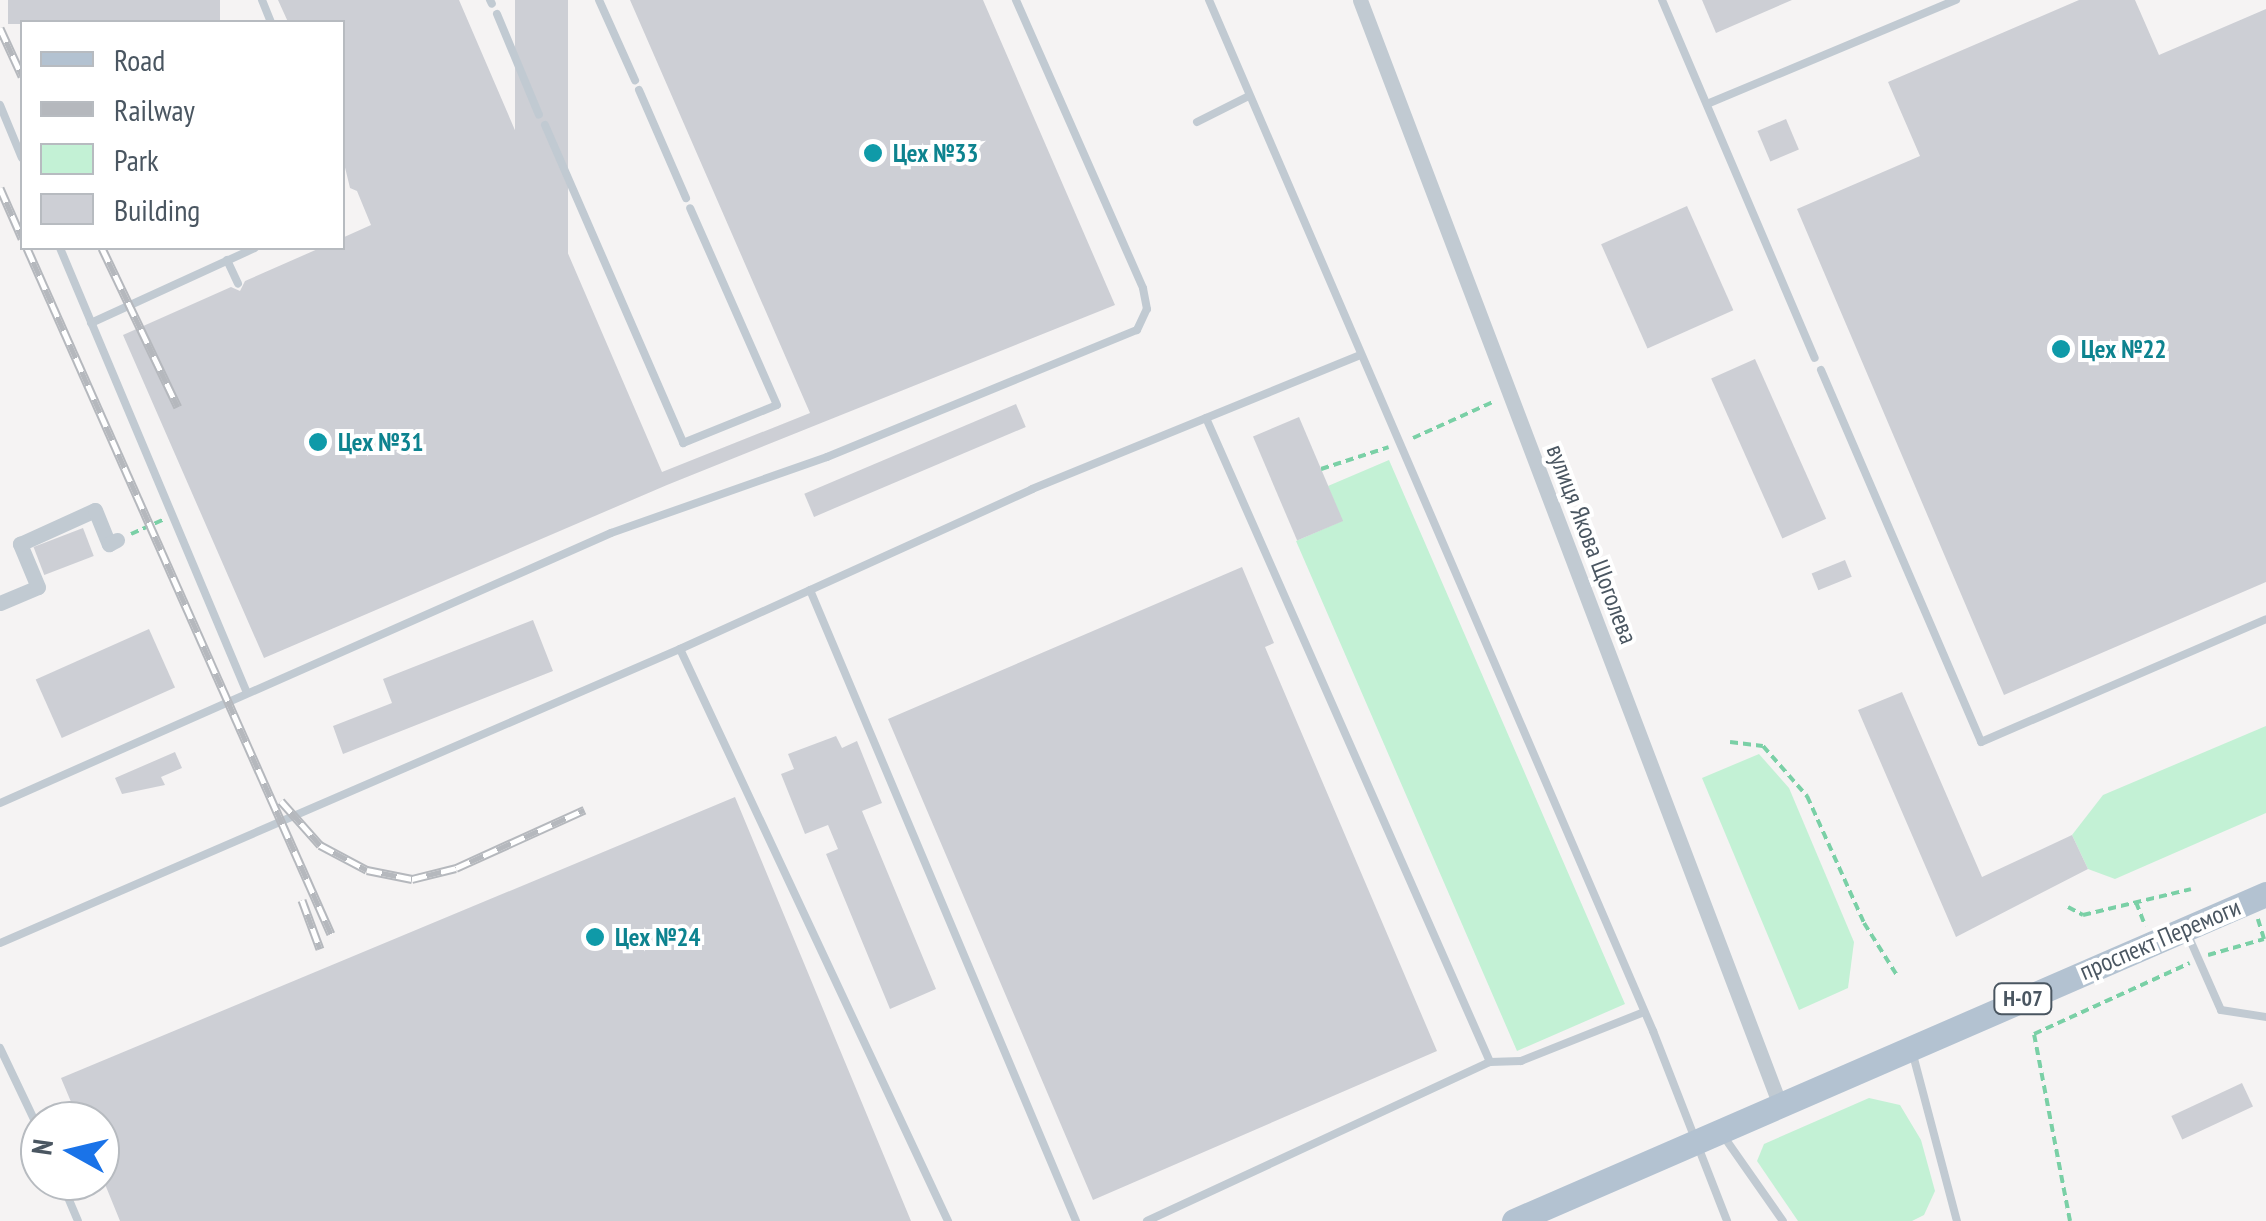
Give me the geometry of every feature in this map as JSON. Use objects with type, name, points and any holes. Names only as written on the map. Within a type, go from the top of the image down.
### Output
[{"type":"main road","name":"проспект Перемоги","points":[[1780,1105],[2259,897]]},
{"type":"main road","name":"Н-07","points":[[1514,1221],[1780,1105]]},
{"type":"street","name":"вулиця Якова Щоголева","points":[[1360,0],[1780,1105]]},
{"type":"street","points":[[0,603],[38,587],[20,544],[95,510],[109,544],[117,540]]},
{"type":"lane","points":[[600,0],[635,80]]},
{"type":"lane","points":[[0,804],[232,705],[246,690],[611,533],[827,457],[1137,330],[1146,309],[1143,288],[1016,0]]},
{"type":"lane","points":[[1209,0],[1644,1012],[1727,1221]]},
{"type":"lane","points":[[1662,0],[1815,358]]},
{"type":"lane","points":[[1707,104],[1956,0]]},
{"type":"lane","points":[[497,14],[540,114]]},
{"type":"lane","points":[[638,90],[686,198]]},
{"type":"lane","points":[[1197,122],[1250,96]]},
{"type":"lane","points":[[0,105],[20,153]]},
{"type":"lane","points":[[545,124],[683,443],[777,405],[690,208]]},
{"type":"lane","points":[[61,250],[246,690]]},
{"type":"lane","points":[[91,322],[250,250]]},
{"type":"lane","points":[[226,260],[238,284]]},
{"type":"lane","points":[[0,942],[1206,418],[1360,355]]},
{"type":"lane","points":[[1820,370],[1981,742],[2266,619]]},
{"type":"lane","points":[[1206,418],[1490,1062]]},
{"type":"lane","points":[[810,590],[1076,1221]]},
{"type":"lane","points":[[680,649],[948,1221]]},
{"type":"lane","points":[[2185,929],[2221,1010],[2266,1017]]},
{"type":"lane","points":[[1147,1221],[1490,1062],[1521,1061],[1644,1012]]},
{"type":"lane","points":[[0,1048],[25,1101]]},
{"type":"lane","points":[[1911,1048],[1957,1221]]},
{"type":"lane","points":[[1719,1131],[1783,1221]]},
{"type":"path","points":[[1421,435],[1508,395]]},
{"type":"path","points":[[1321,469],[1398,444]]},
{"type":"path","points":[[117,540],[172,516]]},
{"type":"path","points":[[1730,742],[1763,746],[1807,796],[1864,923],[1898,976]]},
{"type":"path","points":[[2068,907],[2083,916],[2191,889]]},
{"type":"path","points":[[2070,1221],[2034,1034],[2198,959],[2264,940],[2259,897]]},
{"type":"green space","points":[[1389,460],[1625,1004],[1517,1051],[1296,541],[1342,521],[1328,486]]},
{"type":"green space","points":[[2266,726],[2266,813],[2115,879],[2088,869],[2072,835],[2103,795]]},
{"type":"green space","points":[[1759,754],[1789,788],[1854,942],[1848,988],[1799,1010],[1702,778]]},
{"type":"green space","points":[[1869,1098],[1900,1105],[1921,1140],[1935,1191],[1924,1215],[1912,1221],[1798,1221],[1757,1161],[1764,1144]]},
{"type":"building","points":[[8,0],[220,0],[220,20],[20,20],[20,24],[8,24]]},
{"type":"building","points":[[278,0],[459,0],[662,472],[810,413],[630,0],[983,0],[1115,305],[667,485],[264,658],[123,335],[231,287],[240,291],[245,281],[315,250],[345,250],[345,237],[371,225],[357,191],[350,188],[345,167],[345,20],[287,20]]},
{"type":"building","points":[[515,0],[568,0],[568,446],[515,446]]},
{"type":"building","points":[[1702,0],[1792,0],[1716,33]]},
{"type":"building","name":"Цех №22","points":[[2079,0],[2135,0],[2159,55],[2266,9],[2266,582],[2004,695],[1797,209],[1920,156],[1888,82]]},
{"type":"building","points":[[1786,119],[1799,149],[1770,161],[1757,131]]},
{"type":"building","points":[[1687,206],[1733,310],[1647,348],[1601,244]]},
{"type":"building","points":[[1755,359],[1826,519],[1782,538],[1711,379]]},
{"type":"building","points":[[1016,404],[1026,427],[814,517],[804,494]]},
{"type":"building","points":[[1299,417],[1343,521],[1297,541],[1253,437]]},
{"type":"building","points":[[83,528],[94,556],[44,575],[34,547]]},
{"type":"building","points":[[1845,560],[1852,577],[1818,590],[1812,573]]},
{"type":"building","points":[[1242,567],[1274,643],[1265,647],[1437,1051],[1093,1200],[888,719]]},
{"type":"building","points":[[533,620],[553,671],[343,754],[333,726],[392,703],[383,679]]},
{"type":"building","points":[[149,629],[175,687],[62,738],[36,679]]},
{"type":"building","points":[[1902,692],[1982,877],[2072,835],[2088,869],[1956,937],[1858,710]]},
{"type":"building","points":[[836,736],[842,748],[857,741],[882,803],[862,811],[936,989],[890,1009],[826,854],[838,849],[828,825],[805,834],[781,774],[794,769],[788,754]]},
{"type":"building","points":[[175,752],[182,768],[161,777],[165,785],[122,794],[115,778]]},
{"type":"building","name":"Цех №24","points":[[735,797],[911,1221],[120,1221],[112,1201],[120,1201],[120,1101],[71,1101],[61,1078]]},
{"type":"building","points":[[2242,1083],[2253,1107],[2182,1140],[2171,1116]]},
{"type":"railway","points":[[0,28],[20,72]]},
{"type":"railway","points":[[0,188],[20,233]]},
{"type":"railway","points":[[28,250],[331,934]]},
{"type":"railway","points":[[103,250],[178,407]]},
{"type":"railway","points":[[281,801],[320,845],[367,870],[412,879],[456,868],[584,810]]},
{"type":"railway","points":[[302,900],[320,949]]},
{"type":"place","name":"Цех №33","points":[[873,153]]},
{"type":"place","name":"Цех №22","points":[[2061,349]]},
{"type":"place","name":"Цех №31","points":[[318,442]]},
{"type":"place","name":"Цех №24","points":[[595,937]]}]
